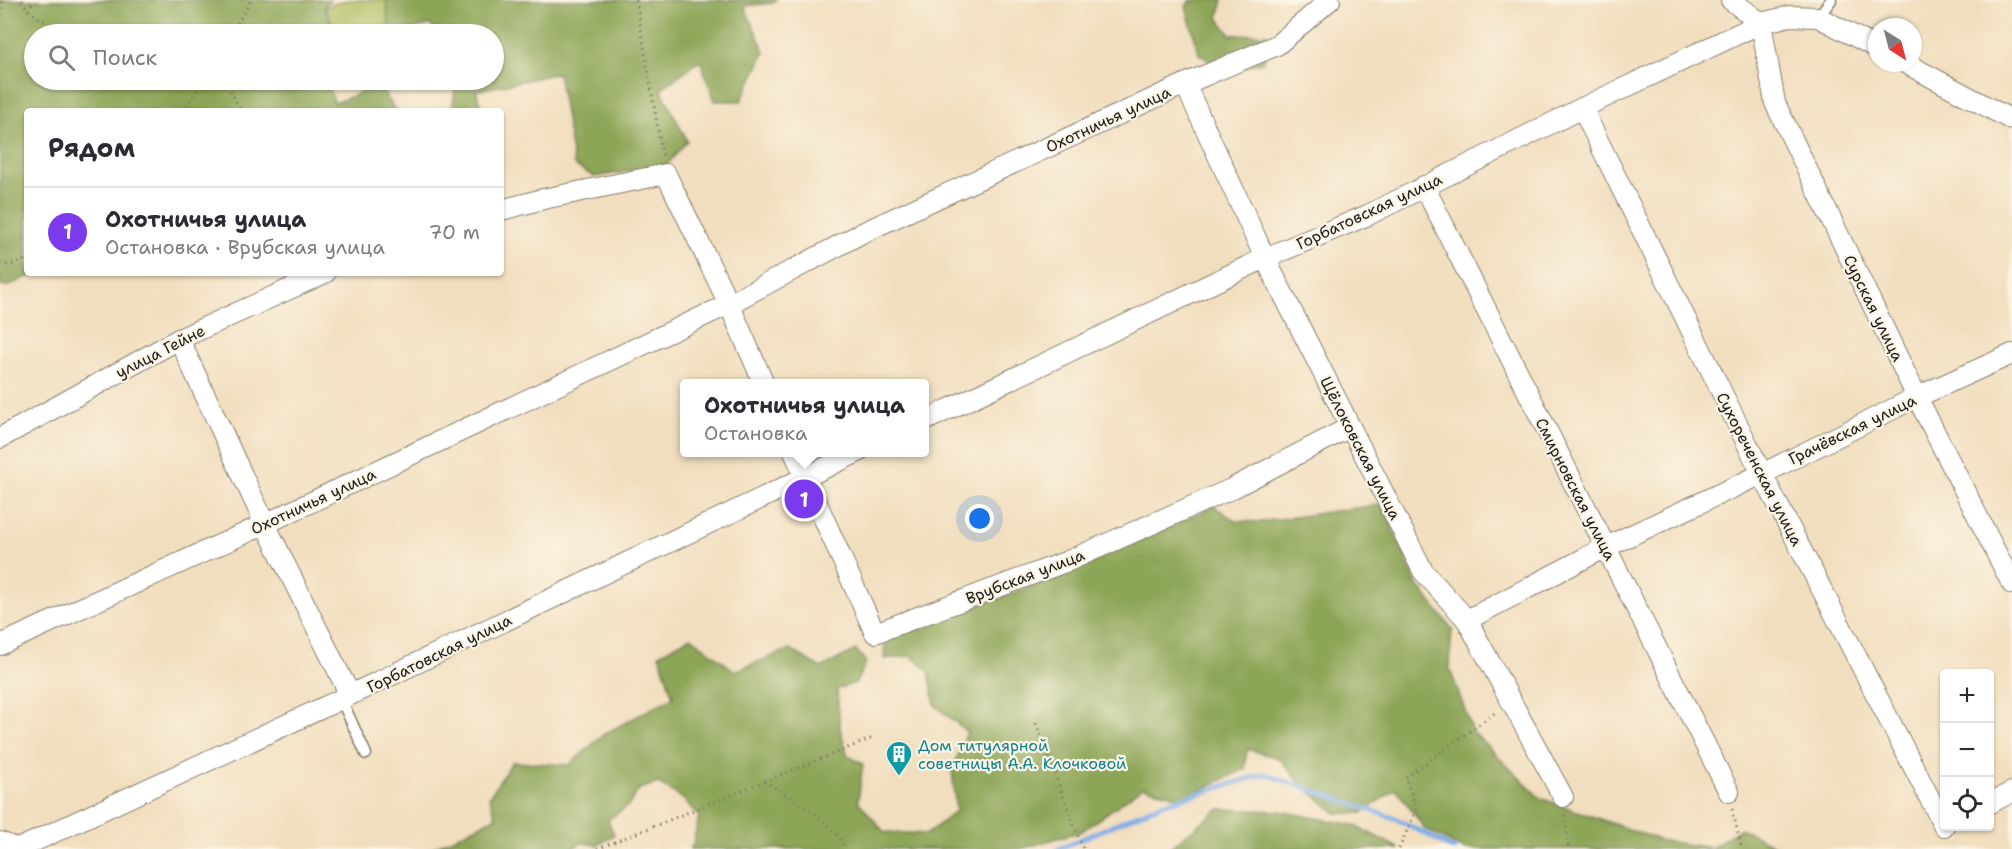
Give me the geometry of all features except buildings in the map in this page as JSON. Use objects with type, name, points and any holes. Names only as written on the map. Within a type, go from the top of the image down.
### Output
[{"type":"street","name":"Охотничья улица","points":[[0,645],[265,524],[729,304],[862,233],[1185,84],[1277,45],[1330,0]]},
{"type":"street","points":[[1731,0],[1761,23]]},
{"type":"street","name":"Горбатовская улица","points":[[929,419],[1265,258],[1368,215],[1582,108],[1761,23],[1790,16],[1818,16]]},
{"type":"street","points":[[1818,16],[1868,43]]},
{"type":"street","name":"Сурская улица","points":[[1761,23],[1776,103],[1917,397],[2012,584]]},
{"type":"street","points":[[1922,72],[2012,120]]},
{"type":"street","name":"Щёлоковская улица","points":[[1185,84],[1265,258],[1423,571],[1467,620],[1563,797]]},
{"type":"street","name":"Сухореченская улица","points":[[1582,108],[1762,474],[1940,819]]},
{"type":"street","points":[[504,209],[666,174],[729,304],[762,379]]},
{"type":"street","name":"Смирновская улица","points":[[1424,186],[1729,792]]},
{"type":"street","name":"улица Гейне","points":[[0,438],[179,339],[318,276]]},
{"type":"street","points":[[179,339],[346,697]]},
{"type":"street","name":"Грачёвская улица","points":[[1467,620],[1606,548],[1917,397],[2012,354]]},
{"type":"street","name":"Врубская улица","points":[[796,457],[875,633],[1068,561],[1231,489],[1350,427]]},
{"type":"street","name":"Горбатовская улица","points":[[18,849],[346,697],[850,457]]},
{"type":"street","points":[[1994,801],[2012,792]]},
{"type":"street","points":[[0,842],[18,849]]},
{"type":"lane","points":[[1818,16],[1831,0]]},
{"type":"lane","points":[[346,697],[366,754]]},
{"type":"path","points":[[0,21],[3,0]]},
{"type":"path","points":[[22,0],[28,9],[48,24]]},
{"type":"path","points":[[28,9],[34,0]]},
{"type":"path","points":[[237,24],[251,0]]},
{"type":"path","points":[[636,0],[666,174]]},
{"type":"path","points":[[185,108],[197,90]]},
{"type":"path","points":[[230,90],[239,108]]},
{"type":"path","points":[[0,265],[15,264],[24,260]]},
{"type":"path","points":[[1399,849],[1417,808],[1405,778],[1511,701]]},
{"type":"path","points":[[1036,723],[1083,849]]},
{"type":"path","points":[[597,849],[874,737]]},
{"type":"path","points":[[764,781],[804,807],[839,834],[846,849]]},
{"type":"path","points":[[1729,792],[1742,849]]},
{"type":"path","points":[[1563,797],[1569,849]]},
{"type":"green space","points":[[0,0],[330,0],[324,7],[333,24],[24,24],[24,90],[329,90],[335,103],[367,90],[382,90],[394,108],[24,108],[24,276],[30,276],[8,286],[0,285]]},
{"type":"green space","points":[[346,0],[394,0],[400,21],[390,24],[331,24],[325,7]]},
{"type":"green space","points":[[386,0],[776,0],[773,3],[744,6],[765,52],[741,101],[715,101],[700,60],[661,89],[687,141],[667,165],[594,177],[574,165],[558,73],[504,85],[504,24],[389,24]]},
{"type":"green space","points":[[1191,0],[1223,0],[1218,18],[1231,35],[1267,34],[1264,61],[1228,73],[1199,54],[1186,6]]},
{"type":"green space","points":[[455,90],[481,90],[476,91],[482,108],[452,108]]},
{"type":"green space","points":[[1382,504],[1418,586],[1452,629],[1449,667],[1473,732],[1540,798],[1659,840],[1711,848],[1741,828],[1781,849],[1463,849],[1425,829],[1396,789],[1362,813],[1336,813],[1301,784],[1279,758],[1247,749],[1245,769],[1184,798],[1143,787],[1082,831],[1021,849],[690,849],[693,845],[699,816],[682,798],[659,783],[639,789],[629,805],[608,820],[614,835],[598,845],[581,843],[572,849],[431,849],[496,817],[489,797],[512,762],[569,765],[604,734],[673,697],[659,654],[691,637],[735,671],[790,649],[821,668],[856,650],[866,662],[856,683],[837,689],[840,729],[848,756],[863,764],[858,801],[884,832],[927,834],[956,811],[952,770],[967,732],[935,705],[929,671],[911,656],[884,659],[885,639],[1078,569],[1214,506],[1236,521],[1260,522]]},
{"type":"green space","points":[[1219,809],[1279,811],[1354,825],[1400,849],[1168,849]]},
{"type":"waterway","points":[[1058,849],[1162,804],[1265,774],[1397,819],[1454,849]]},
{"type":"place","name":"Охотничья улица","points":[[804,499]]},
{"type":"place","name":"Дом титулярной советницы А.А. Клочковой","points":[[899,777]]}]
